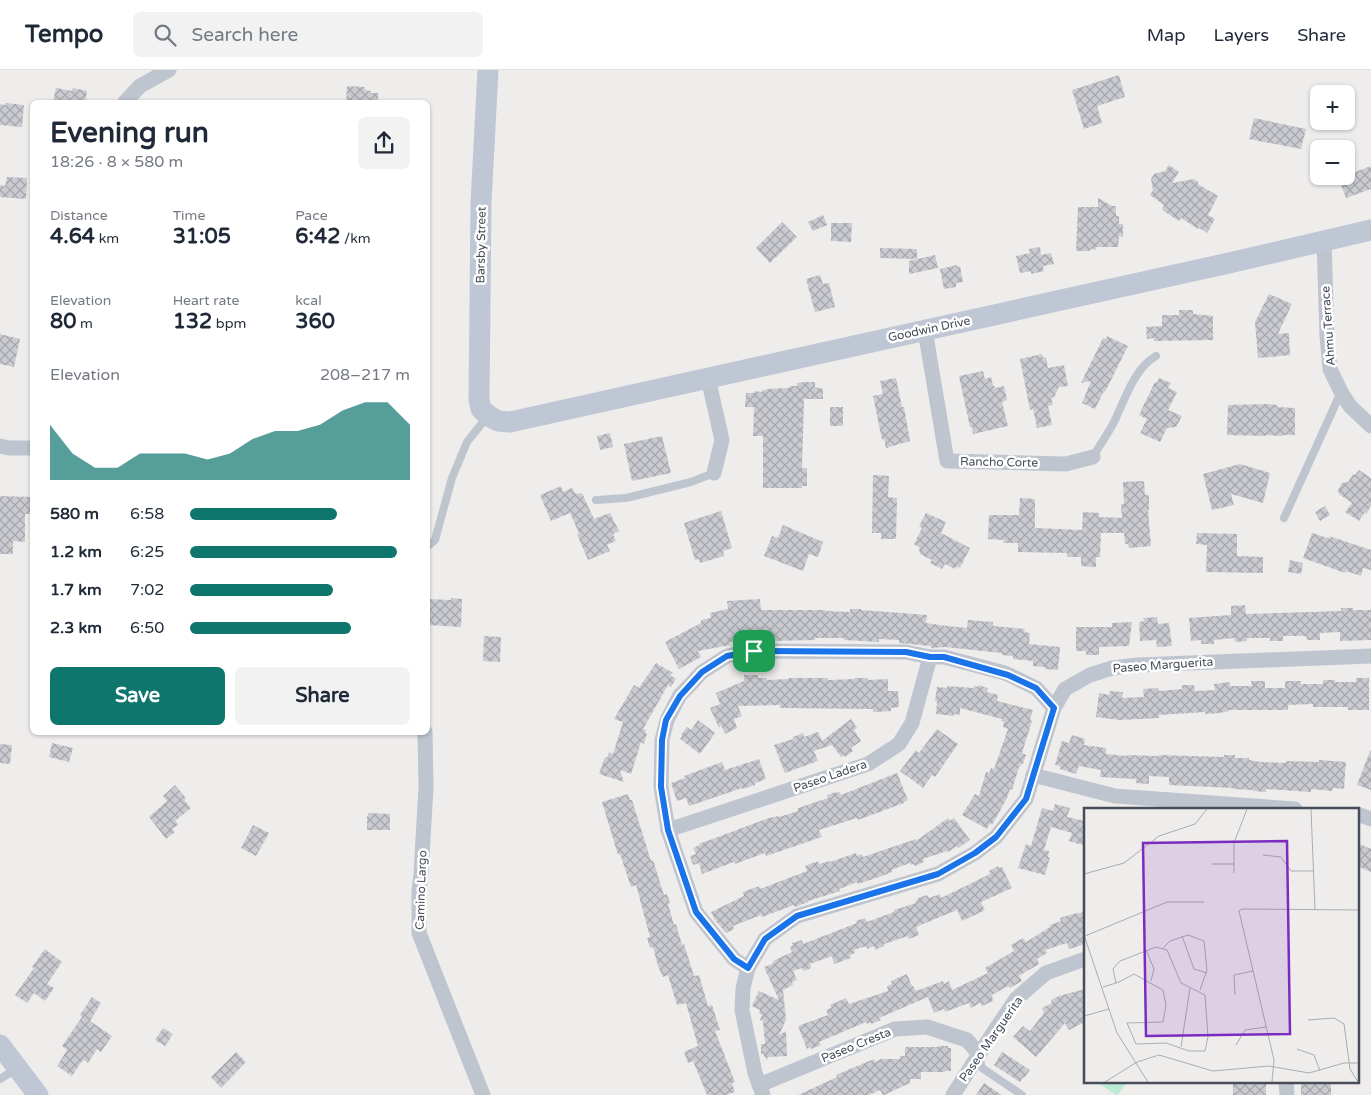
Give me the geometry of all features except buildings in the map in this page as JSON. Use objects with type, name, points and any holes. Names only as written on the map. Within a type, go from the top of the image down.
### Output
[{"type":"street","points":[[127,100],[140,86],[169,70]]},
{"type":"street","name":"Barsby Street","points":[[488,70],[481,203],[479,400],[481,409],[488,416]]},
{"type":"street","name":"Goodwin Drive","points":[[488,416],[498,421],[510,422],[1371,230]]},
{"type":"street","name":"Ahmu Terrace","points":[[1324,241],[1330,369],[1350,406],[1371,426]]},
{"type":"street","name":"Rancho Corte","points":[[926,330],[947,461],[1066,464],[1093,457]]},
{"type":"street","points":[[708,378],[722,440],[714,473]]},
{"type":"street","points":[[0,446],[30,448]]},
{"type":"street","points":[[748,968],[734,959],[696,912],[668,830],[661,787],[662,740],[666,720],[680,696],[702,672],[727,656],[754,651],[906,652],[930,657],[944,657],[1008,675],[1036,688],[1054,708]]},
{"type":"street","name":"Paseo Marguerita","points":[[761,1090],[742,1010],[743,988],[748,968],[765,939],[797,916],[938,874],[975,853],[996,837],[1026,799],[1054,708],[1065,690],[1090,675],[1112,668],[1138,665],[1371,656]]},
{"type":"street","name":"Paseo Ladera","points":[[668,830],[868,764],[899,744],[912,723],[930,657]]},
{"type":"street","name":"Camino Largo","points":[[425,735],[426,787],[419,891],[419,933],[483,1095]]},
{"type":"street","points":[[1033,775],[1115,796],[1281,808]]},
{"type":"street","points":[[1358,814],[1371,819]]},
{"type":"street","name":"Paseo Marguerita","points":[[953,1095],[1016,999],[1046,973],[1084,959]]},
{"type":"street","name":"Paseo Cresta","points":[[761,1090],[895,1029],[927,1027],[967,1040],[979,1054]]},
{"type":"street","points":[[0,1045],[38,1095]]},
{"type":"street","points":[[1286,1082],[1287,1095]]},
{"type":"lane","points":[[1093,457],[1112,425],[1139,371],[1147,361],[1156,356]]},
{"type":"lane","points":[[1284,518],[1341,392]]},
{"type":"lane","points":[[430,544],[436,540],[452,478],[467,442],[488,416]]},
{"type":"lane","points":[[596,500],[626,498],[691,482],[714,473]]},
{"type":"lane","points":[[979,1054],[982,1068],[1022,1095]]},
{"type":"lane","points":[[0,1079],[18,1068]]},
{"type":"green space","points":[[1101,1082],[1126,1082],[1118,1095],[1100,1084]]},
{"type":"route","points":[[754,651],[906,652],[930,657],[944,657],[1008,675],[1036,688],[1054,708],[1026,799],[996,837],[975,853],[938,874],[797,916],[765,939],[748,968],[734,959],[696,912],[668,830],[661,787],[662,740],[666,720],[680,696],[702,672],[727,656],[754,651]]}]
